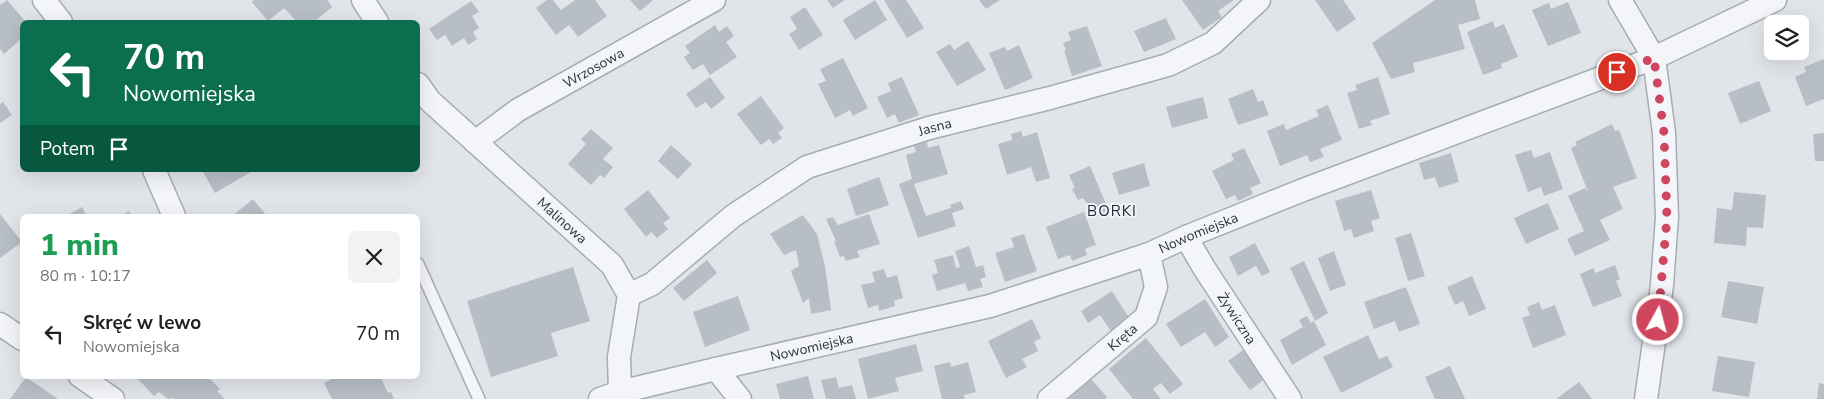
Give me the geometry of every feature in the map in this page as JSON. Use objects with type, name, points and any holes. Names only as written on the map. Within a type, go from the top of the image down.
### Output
[{"type":"street","points":[[44,0],[59,20]]},
{"type":"street","points":[[364,0],[377,20]]},
{"type":"street","name":"Wrzosowa","points":[[475,142],[518,110],[714,0]]},
{"type":"street","name":"Jasna","points":[[629,295],[652,284],[732,216],[807,167],[929,128],[1168,66],[1213,43],[1259,0]]},
{"type":"street","points":[[1620,0],[1654,58],[1664,133],[1667,218],[1662,285],[1646,399]]},
{"type":"street","name":"Nowomiejska","points":[[610,396],[716,369],[990,306],[1149,254],[1303,190],[1654,58],[1775,0]]},
{"type":"street","name":"Malinowa","points":[[420,87],[430,101],[612,265],[629,295]]},
{"type":"street","points":[[155,172],[173,214]]},
{"type":"street","name":"Żywiczna","points":[[1186,237],[1204,268],[1290,399]]},
{"type":"street","name":"Kręta","points":[[1049,399],[1146,317],[1156,287],[1149,254]]},
{"type":"street","points":[[610,396],[619,357],[629,295]]},
{"type":"street","points":[[0,324],[20,338]]},
{"type":"street","points":[[716,369],[740,399]]},
{"type":"street","points":[[84,379],[113,399]]},
{"type":"lane","points":[[420,268],[479,399]]},
{"type":"building","points":[[7,0],[24,20],[20,20],[20,40],[4,54],[0,49],[0,5]]},
{"type":"building","points":[[254,0],[327,0],[332,7],[316,20],[295,20],[284,8],[267,20],[252,2]]},
{"type":"building","points":[[547,0],[553,0],[561,10],[575,0],[595,0],[607,16],[578,37],[569,25],[556,35],[536,8]]},
{"type":"building","points":[[630,0],[653,0],[640,11]]},
{"type":"building","points":[[827,0],[845,0],[833,8]]},
{"type":"building","points":[[875,0],[887,20],[855,40],[843,20]]},
{"type":"building","points":[[884,0],[906,0],[924,28],[907,38]]},
{"type":"building","points":[[979,0],[1000,0],[986,9]]},
{"type":"building","points":[[1182,0],[1234,0],[1218,11],[1222,17],[1203,30]]},
{"type":"building","points":[[1315,0],[1343,0],[1356,19],[1337,32]]},
{"type":"building","points":[[1435,0],[1475,0],[1480,19],[1458,25],[1465,49],[1413,63],[1415,72],[1391,79],[1372,43]]},
{"type":"building","points":[[471,1],[479,12],[472,16],[479,28],[473,32],[477,39],[468,45],[464,38],[452,46],[445,35],[437,40],[429,29]]},
{"type":"building","points":[[1568,2],[1581,33],[1548,46],[1532,10],[1549,3],[1551,9]]},
{"type":"building","points":[[805,7],[823,35],[799,50],[789,34],[797,29],[790,17]]},
{"type":"building","points":[[1166,18],[1176,39],[1144,52],[1134,31]]},
{"type":"building","points":[[1493,21],[1495,28],[1504,24],[1518,57],[1501,64],[1502,68],[1483,75],[1467,32]]},
{"type":"building","points":[[715,25],[719,32],[727,26],[734,36],[726,42],[737,57],[710,75],[703,64],[693,70],[684,57],[690,53],[685,46]]},
{"type":"building","points":[[1087,26],[1102,66],[1072,76],[1063,43],[1071,40],[1068,32]]},
{"type":"building","points":[[968,41],[986,70],[957,86],[936,52],[950,44],[954,50]]},
{"type":"building","points":[[1019,45],[1033,78],[1005,90],[989,53],[1005,47],[1007,51]]},
{"type":"building","points":[[843,58],[868,108],[853,116],[850,110],[835,118],[818,84],[826,81],[820,69]]},
{"type":"building","points":[[1824,59],[1824,99],[1806,106],[1795,77],[1806,72],[1804,67]]},
{"type":"building","points":[[710,77],[725,98],[711,109],[706,102],[696,108],[686,94]]},
{"type":"building","points":[[902,77],[919,115],[899,123],[895,114],[887,118],[877,97],[891,91],[888,83]]},
{"type":"building","points":[[1378,77],[1390,114],[1370,121],[1372,125],[1359,129],[1347,93],[1357,90],[1355,85]]},
{"type":"building","points":[[1759,81],[1771,111],[1740,124],[1728,93]]},
{"type":"building","points":[[1253,89],[1258,102],[1263,100],[1269,115],[1238,125],[1228,99]]},
{"type":"building","points":[[761,96],[784,128],[778,133],[782,138],[773,144],[769,139],[761,145],[737,114]]},
{"type":"building","points":[[1203,97],[1208,118],[1172,128],[1166,107]]},
{"type":"building","points":[[3,102],[12,115],[0,123],[0,104]]},
{"type":"building","points":[[1328,105],[1342,140],[1320,149],[1324,157],[1310,162],[1307,155],[1280,166],[1267,131],[1284,124],[1286,130],[1319,116],[1316,110]]},
{"type":"building","points":[[1612,124],[1615,131],[1619,130],[1637,178],[1613,187],[1623,209],[1600,220],[1610,240],[1575,256],[1567,239],[1584,231],[1568,196],[1585,188],[1588,192],[1571,148],[1577,145],[1575,142]]},
{"type":"building","points":[[591,129],[613,148],[603,159],[613,167],[604,178],[600,175],[591,185],[568,164],[586,144],[581,139]]},
{"type":"building","points":[[1021,131],[1023,137],[1037,132],[1050,178],[1036,182],[1031,167],[1007,175],[998,144],[1012,140],[1011,134]]},
{"type":"building","points":[[1824,133],[1824,161],[1815,161],[1813,134]]},
{"type":"building","points":[[927,142],[928,148],[939,145],[948,174],[914,184],[926,216],[951,208],[950,205],[961,201],[964,209],[952,213],[956,226],[918,238],[899,184],[912,179],[906,155],[916,152],[914,146]]},
{"type":"building","points":[[671,145],[692,164],[678,179],[658,161]]},
{"type":"building","points":[[1244,148],[1261,183],[1250,188],[1253,194],[1238,201],[1235,195],[1226,199],[1212,171],[1234,160],[1231,154]]},
{"type":"building","points":[[1531,150],[1534,158],[1550,152],[1563,189],[1544,196],[1541,187],[1528,192],[1515,155]]},
{"type":"building","points":[[1451,153],[1459,182],[1439,188],[1435,177],[1424,180],[1419,163]]},
{"type":"building","points":[[1144,163],[1150,186],[1119,195],[1112,173]]},
{"type":"building","points":[[1090,166],[1109,211],[1097,217],[1083,198],[1078,200],[1072,189],[1075,188],[1069,175]]},
{"type":"building","points":[[203,172],[251,172],[215,193]]},
{"type":"building","points":[[879,177],[889,205],[856,216],[847,189]]},
{"type":"building","points":[[648,190],[670,218],[663,223],[668,229],[657,238],[651,232],[646,237],[624,209]]},
{"type":"building","points":[[1371,190],[1380,218],[1371,221],[1374,231],[1354,238],[1351,229],[1344,231],[1335,201]]},
{"type":"building","points":[[1734,192],[1766,195],[1763,228],[1747,227],[1746,246],[1714,243],[1717,208],[1732,210]]},
{"type":"building","points":[[253,199],[265,214],[234,214]]},
{"type":"building","points":[[1548,203],[1559,229],[1526,244],[1514,218]]},
{"type":"building","points":[[82,207],[86,214],[70,214]]},
{"type":"building","points":[[1084,212],[1096,245],[1085,249],[1087,255],[1072,261],[1070,255],[1058,259],[1046,227]]},
{"type":"building","points":[[0,214],[20,239],[20,243],[0,258]]},
{"type":"building","points":[[869,214],[880,244],[857,251],[860,257],[846,261],[844,256],[840,257],[834,241],[836,241],[826,219],[833,217],[838,225]]},
{"type":"building","points":[[803,215],[817,234],[825,266],[831,310],[811,314],[809,298],[803,303],[791,271],[799,266],[796,250],[784,255],[770,234]]},
{"type":"building","points":[[1411,233],[1425,276],[1408,281],[1395,238]]},
{"type":"building","points":[[1024,234],[1037,271],[1005,282],[995,253],[1014,247],[1011,238]]},
{"type":"building","points":[[1255,243],[1270,272],[1262,276],[1256,266],[1238,276],[1229,257]]},
{"type":"building","points":[[969,246],[976,267],[983,265],[986,277],[980,279],[983,287],[968,291],[965,283],[937,291],[932,275],[938,273],[934,260],[953,255],[956,268],[960,267],[955,251]]},
{"type":"building","points":[[1334,251],[1346,285],[1330,291],[1318,258]]},
{"type":"building","points":[[707,260],[717,273],[684,301],[673,288]]},
{"type":"building","points":[[1304,261],[1328,313],[1315,321],[1290,268]]},
{"type":"building","points":[[1615,265],[1620,279],[1616,281],[1622,296],[1593,307],[1580,274],[1594,268],[1595,273]]},
{"type":"building","points":[[573,267],[590,321],[551,333],[558,356],[491,377],[467,301]]},
{"type":"building","points":[[884,269],[887,278],[897,275],[903,298],[894,301],[895,306],[879,311],[878,305],[868,308],[861,285],[875,282],[872,272]]},
{"type":"building","points":[[1472,276],[1486,309],[1469,316],[1463,301],[1455,305],[1447,287]]},
{"type":"building","points":[[1728,281],[1764,287],[1757,324],[1721,317]]},
{"type":"building","points":[[1406,287],[1420,324],[1399,332],[1395,321],[1374,329],[1364,302]]},
{"type":"building","points":[[1112,291],[1131,321],[1113,334],[1100,315],[1088,323],[1081,311]]},
{"type":"building","points":[[738,296],[750,330],[705,347],[693,312]]},
{"type":"building","points":[[1205,299],[1229,337],[1215,347],[1205,332],[1181,347],[1166,324]]},
{"type":"building","points":[[1539,302],[1542,310],[1555,305],[1566,335],[1533,348],[1522,318],[1530,315],[1527,307]]},
{"type":"building","points":[[1307,316],[1311,323],[1314,321],[1326,345],[1292,365],[1280,340],[1303,327],[1299,320]]},
{"type":"building","points":[[1032,319],[1041,338],[1034,342],[1038,351],[1022,359],[1027,367],[1006,378],[988,341]]},
{"type":"building","points":[[1368,335],[1379,359],[1387,356],[1393,367],[1341,393],[1323,357]]},
{"type":"building","points":[[1146,338],[1183,384],[1170,394],[1161,383],[1153,389],[1161,399],[1133,399],[1109,369]]},
{"type":"building","points":[[916,344],[923,371],[895,378],[899,391],[868,399],[858,359]]},
{"type":"building","points":[[1243,350],[1265,379],[1250,390],[1228,361]]},
{"type":"building","points":[[1718,356],[1755,362],[1749,397],[1712,391]]},
{"type":"building","points":[[950,362],[951,367],[968,362],[976,392],[964,395],[965,399],[942,399],[934,366]]},
{"type":"building","points":[[1450,366],[1465,399],[1435,399],[1425,377]]},
{"type":"building","points":[[808,376],[814,399],[780,399],[776,384]]},
{"type":"building","points":[[836,377],[839,388],[852,385],[856,399],[826,399],[821,380]]},
{"type":"building","points":[[25,379],[29,379],[58,399],[10,399]]},
{"type":"building","points":[[138,379],[210,379],[220,389],[217,391],[225,399],[168,399],[159,392],[154,396]]},
{"type":"building","points":[[332,379],[381,379],[388,393],[391,392],[394,399],[332,399],[324,383]]},
{"type":"building","points":[[1091,379],[1107,397],[1105,399],[1069,399]]},
{"type":"building","points":[[1579,382],[1592,399],[1556,399]]},
{"type":"building","points":[[1819,383],[1824,384],[1824,399],[1817,399]]},
{"type":"district","name":"BORKI","points":[[1112,211]]},
{"type":"route","points":[[1617,72],[1654,58],[1664,133],[1667,218],[1658,320]]}]
